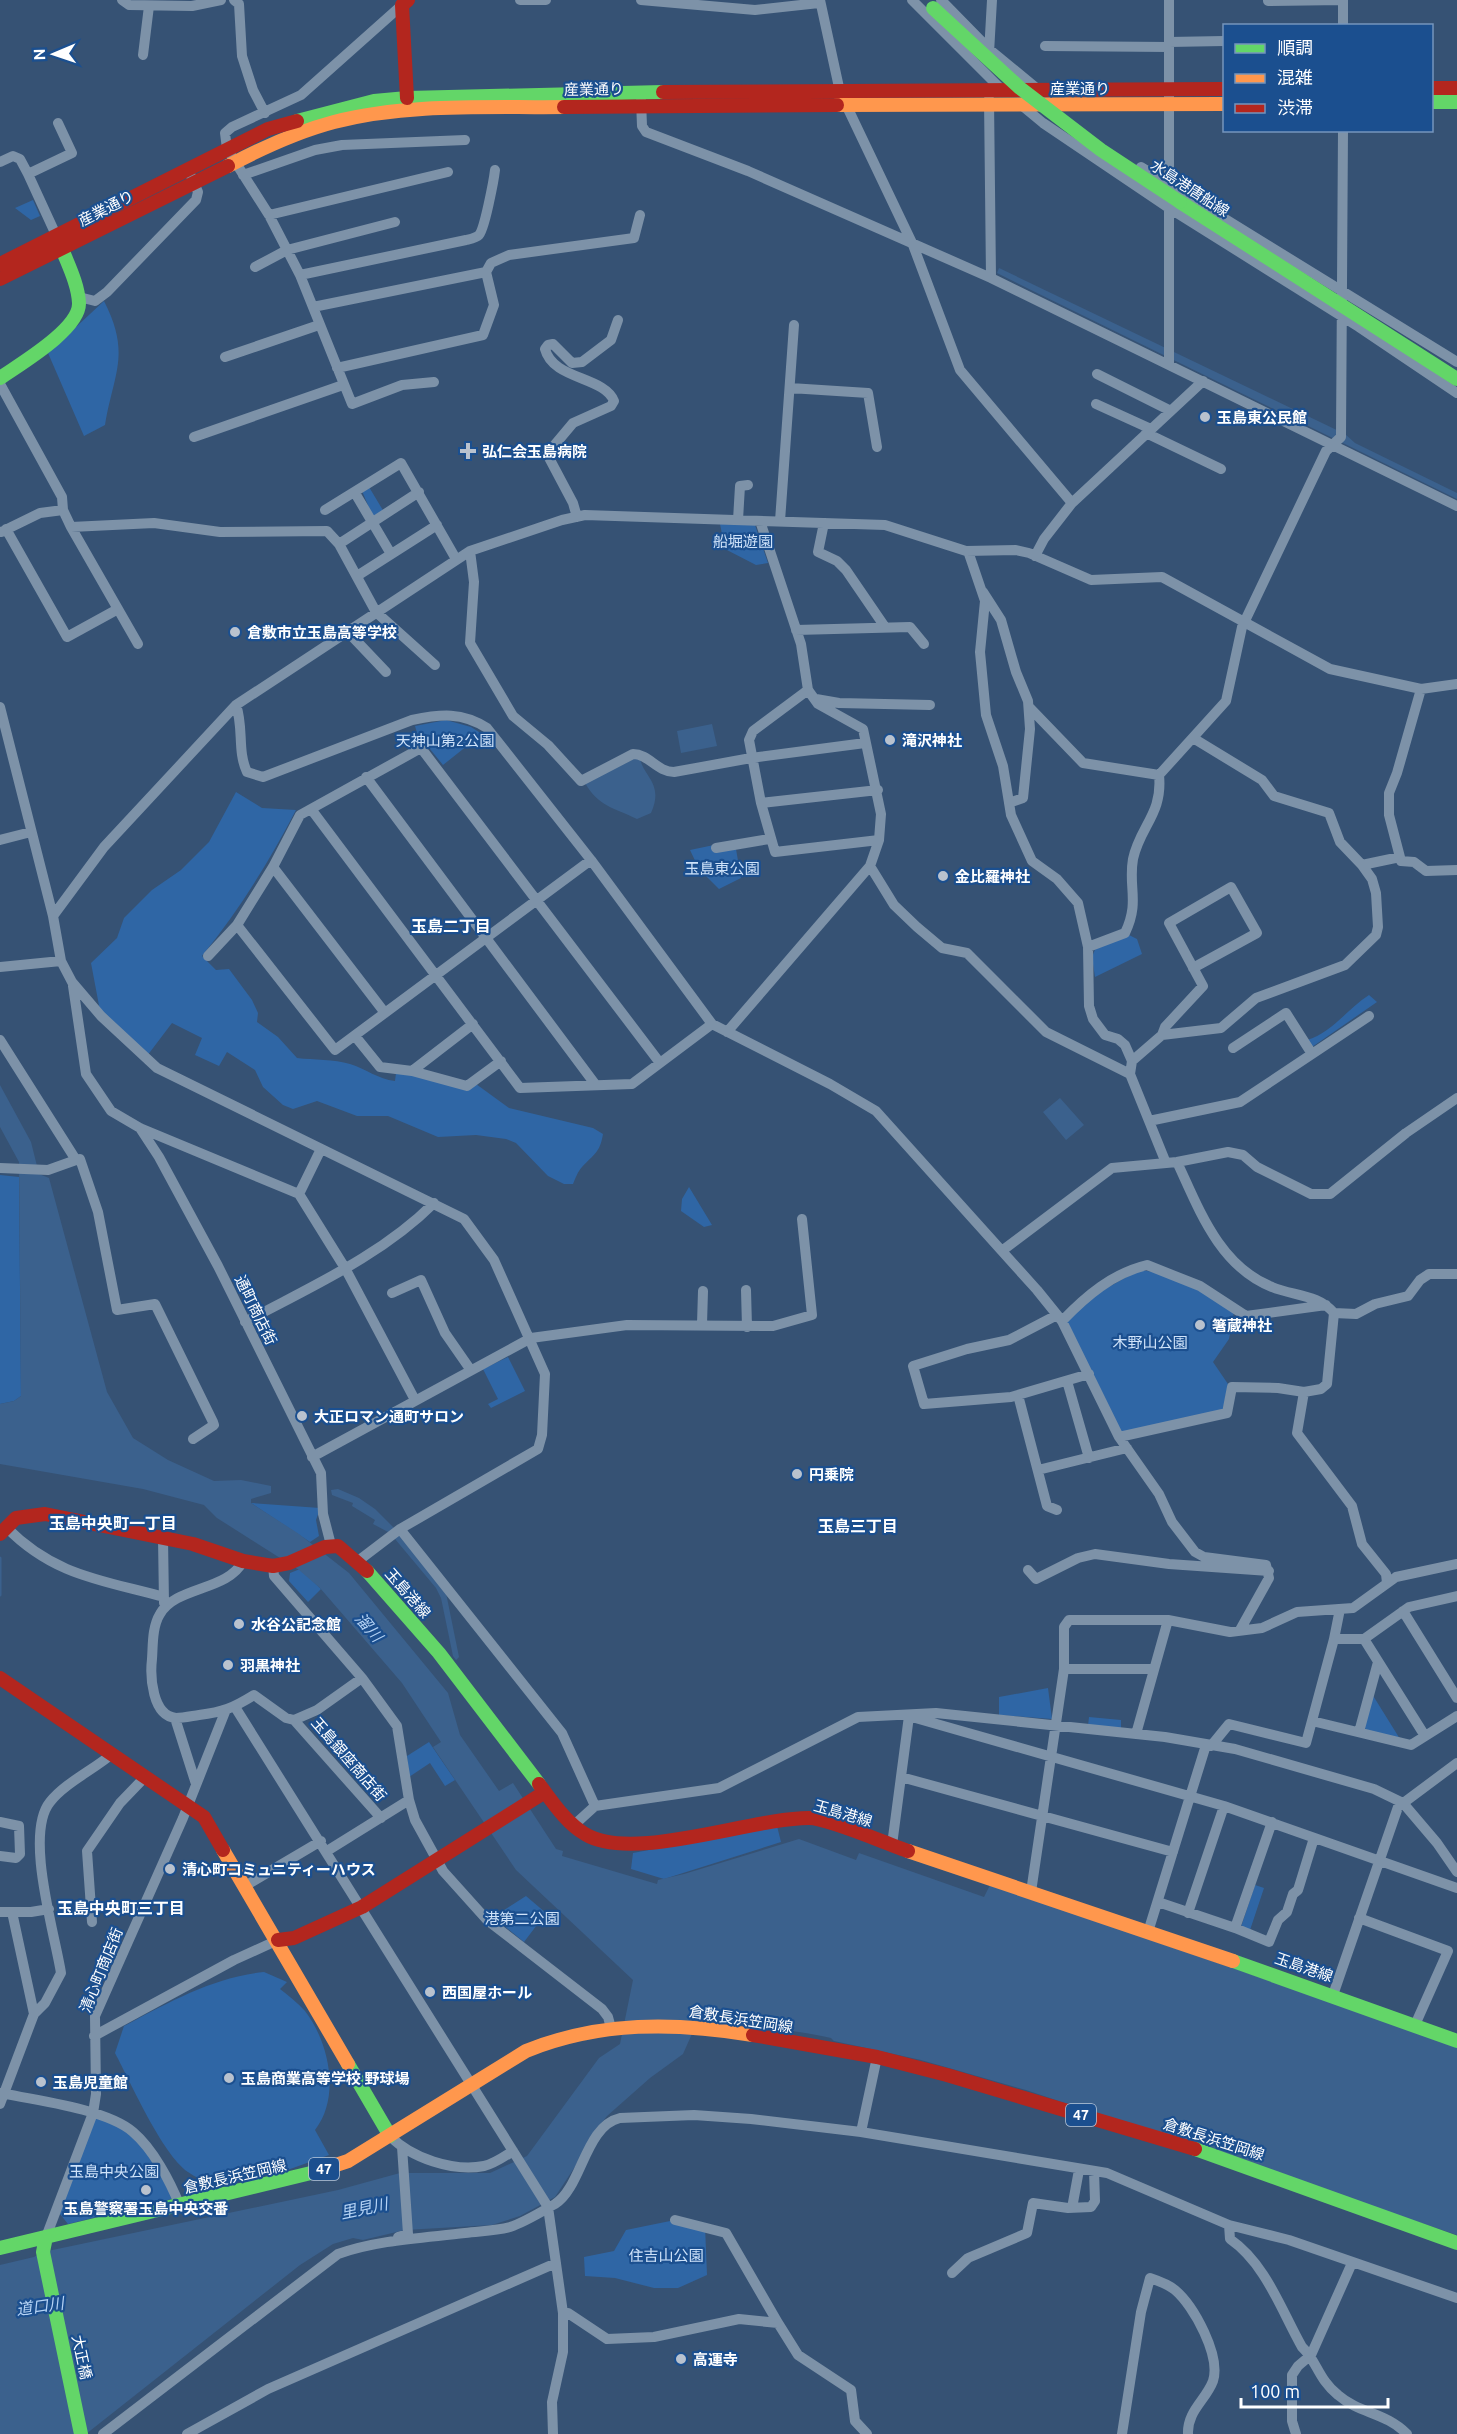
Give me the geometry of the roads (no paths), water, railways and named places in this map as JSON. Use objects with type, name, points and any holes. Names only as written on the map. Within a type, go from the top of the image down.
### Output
[{"type":"main road","points":[[405,3],[407,98]]},
{"type":"main road","name":"水島港唐船線","points":[[933,3],[1020,88],[1175,205],[1343,299],[1457,380]]},
{"type":"main road","name":"産業通り","points":[[842,98],[993,86],[1223,89]]},
{"type":"main road","points":[[1433,88],[1457,88]]},
{"type":"main road","name":"産業通り","points":[[0,279],[61,249],[190,175],[227,149],[268,129],[321,113],[374,101],[407,98],[842,98],[989,104],[1223,104]]},
{"type":"main road","name":"産業通り","points":[[0,264],[57,235],[190,175],[235,161],[279,140],[335,122],[407,110],[641,99]]},
{"type":"main road","points":[[1433,102],[1457,102]]},
{"type":"main road","points":[[0,378],[74,319],[79,308],[79,297],[57,235]]},
{"type":"main road","points":[[4,1525],[28,1515],[45,1514],[193,1544],[243,1561],[273,1566],[289,1563],[328,1546]]},
{"type":"main road","name":"玉島港線","points":[[328,1546],[344,1548],[358,1560],[439,1653],[544,1792],[573,1826],[587,1836],[601,1841],[634,1846],[778,1820],[812,1818],[1333,1995],[1457,2041]]},
{"type":"main road","points":[[0,1678],[145,1777],[186,1811],[204,1817],[278,1940],[390,2136]]},
{"type":"main road","points":[[278,1940],[294,1938],[362,1907],[544,1792]]},
{"type":"main road","name":"倉敷長浜笠岡線","points":[[0,2248],[302,2177],[348,2161],[526,2051],[558,2038],[616,2027],[694,2027],[877,2057],[947,2075],[1195,2149],[1457,2243]]},
{"type":"main road","name":"大正橋","points":[[46,2237],[43,2252],[81,2434]]},
{"type":"street","points":[[122,0],[129,5],[149,6],[192,6],[221,0]]},
{"type":"street","points":[[234,0],[239,4],[242,56],[253,90],[265,113]]},
{"type":"street","points":[[520,0],[546,0]]},
{"type":"street","points":[[641,0],[755,10],[820,1],[842,98],[913,245],[960,370],[1072,503]]},
{"type":"street","points":[[912,0],[993,86],[1043,123],[1175,205],[1457,393]]},
{"type":"street","points":[[991,278],[989,104],[993,86],[989,49],[992,41],[992,0]]},
{"type":"street","points":[[1168,0],[1170,186],[1175,205],[1169,365]]},
{"type":"street","points":[[1268,1],[1343,0],[1343,24]]},
{"type":"street","points":[[405,3],[301,95],[228,130],[224,139],[227,149],[269,214],[300,275],[352,404],[396,386],[434,382]]},
{"type":"street","points":[[933,3],[1038,88],[1078,125],[1170,186],[1227,218],[1343,299],[1457,362]]},
{"type":"street","points":[[143,55],[149,6]]},
{"type":"street","points":[[1046,46],[1223,41]]},
{"type":"street","points":[[641,99],[642,126],[646,132],[748,171],[991,278],[1457,506]]},
{"type":"street","points":[[28,174],[72,153],[57,123]]},
{"type":"street","points":[[1088,947],[1125,933],[1134,910],[1133,860],[1157,807],[1160,794],[1159,775],[1226,701],[1242,627],[1326,451],[1341,437],[1343,132]]},
{"type":"street","points":[[243,175],[315,150],[342,145],[465,140]]},
{"type":"street","points":[[0,162],[13,156],[20,159],[57,235]]},
{"type":"street","points":[[300,275],[466,240],[480,235],[484,229],[486,207],[495,170]]},
{"type":"street","points":[[269,214],[448,172]]},
{"type":"street","points":[[79,297],[95,301],[107,292],[196,200],[198,192],[190,175]]},
{"type":"street","points":[[337,368],[483,335],[494,305],[486,272],[491,263],[509,255],[634,238],[640,215]]},
{"type":"street","points":[[255,267],[287,250],[395,222]]},
{"type":"street","points":[[313,307],[486,272]]},
{"type":"street","points":[[577,517],[573,503],[547,454],[548,448],[573,423],[611,406],[614,401],[606,391],[559,368],[549,359],[544,350],[548,345],[553,344],[572,363],[582,362],[611,340],[618,320]]},
{"type":"street","points":[[225,357],[319,325]]},
{"type":"street","points":[[780,521],[794,325]]},
{"type":"street","points":[[1097,374],[1171,411]]},
{"type":"street","points":[[1035,556],[1044,539],[1072,503],[1203,381]]},
{"type":"street","points":[[0,384],[62,497],[63,510],[71,526],[138,644]]},
{"type":"street","points":[[194,437],[343,384]]},
{"type":"street","points":[[790,388],[868,393],[877,447]]},
{"type":"street","points":[[1096,404],[1221,470]]},
{"type":"street","points":[[325,510],[401,463],[456,559]]},
{"type":"street","points":[[738,520],[740,486],[748,485]]},
{"type":"street","points":[[339,544],[419,492]]},
{"type":"street","points":[[355,493],[391,554]]},
{"type":"street","points":[[63,510],[40,513],[3,531],[67,637],[118,609]]},
{"type":"street","points":[[53,916],[104,847],[236,705],[470,551],[577,517],[605,513],[885,525],[969,551],[1016,550],[1091,580],[1162,577],[1330,669],[1421,689],[1457,684]]},
{"type":"street","points":[[726,1032],[870,866],[881,827],[878,790],[865,743],[864,729],[810,694],[801,644],[760,521]]},
{"type":"street","points":[[71,526],[154,523],[220,532],[323,531],[333,535],[339,544],[376,612],[435,665]]},
{"type":"street","points":[[824,523],[818,552],[837,561],[846,570],[885,627]]},
{"type":"street","points":[[357,576],[437,525]]},
{"type":"street","points":[[470,551],[474,582],[470,644],[513,716],[548,745],[580,781],[633,754],[642,756],[669,772],[751,758],[865,743]]},
{"type":"street","points":[[969,551],[985,601],[980,652],[985,706],[1003,766],[1009,803],[1020,838],[1032,861],[1057,879],[1078,903],[1088,947],[1089,1006],[1093,1019],[1105,1035],[1118,1039],[1125,1045],[1132,1062],[1130,1074],[1149,1121],[1208,1229],[1236,1263],[1255,1278],[1272,1287],[1310,1297],[1330,1309]]},
{"type":"street","points":[[980,587],[1001,620],[1029,707],[1030,729],[1023,798],[1009,803]]},
{"type":"street","points":[[796,630],[910,627],[924,644]]},
{"type":"street","points":[[347,631],[386,672]]},
{"type":"street","points":[[1421,689],[1389,793],[1389,815],[1401,861],[1414,862],[1426,871],[1457,870]]},
{"type":"street","points":[[810,694],[753,731],[749,740],[769,839],[778,854],[879,840]]},
{"type":"street","points":[[810,694],[839,703],[930,705]]},
{"type":"street","points":[[236,705],[242,720],[241,759],[247,772],[262,777],[412,720],[449,714],[476,721],[497,737],[712,1024],[865,1103],[1003,1250],[1059,1318],[1119,1437],[1159,1494],[1172,1522],[1195,1552],[1204,1557],[1262,1563],[1269,1571],[1269,1578],[1240,1630]]},
{"type":"street","points":[[0,707],[7,751],[53,916],[61,961],[72,982],[101,1016],[157,1068],[464,1219],[494,1260],[531,1338],[545,1374],[542,1435],[538,1449],[395,1532],[358,1560]]},
{"type":"street","points":[[1029,707],[1083,763],[1159,775]]},
{"type":"street","points":[[1162,1035],[1221,1028],[1256,998],[1345,965],[1376,935],[1378,927],[1376,893],[1372,879],[1340,842],[1329,813],[1274,796],[1262,780],[1193,738]]},
{"type":"street","points":[[208,956],[237,925],[273,867],[300,815],[421,748],[660,1063]]},
{"type":"street","points":[[0,760],[7,751]]},
{"type":"street","points":[[366,777],[595,1084]]},
{"type":"street","points":[[760,803],[878,790]]},
{"type":"street","points":[[311,809],[520,1088],[632,1084],[712,1024]]},
{"type":"street","points":[[0,840],[31,832]]},
{"type":"street","points":[[716,848],[769,839]]},
{"type":"street","points":[[1362,865],[1400,858]]},
{"type":"street","points":[[237,925],[335,1050],[591,860]]},
{"type":"street","points":[[870,866],[894,905],[917,927],[942,948],[967,953],[1046,1032],[1130,1074]]},
{"type":"street","points":[[273,867],[385,1013]]},
{"type":"street","points":[[1132,1062],[1162,1035],[1165,1027],[1203,986],[1193,968],[1169,923],[1231,887],[1257,933],[1193,968]]},
{"type":"street","points":[[0,967],[61,961]]},
{"type":"street","points":[[72,982],[86,1074],[111,1111],[140,1128],[299,1194],[345,1268],[415,1400]]},
{"type":"street","points":[[1233,1048],[1286,1013],[1312,1054]]},
{"type":"street","points":[[1149,1121],[1240,1102],[1369,1016]]},
{"type":"street","points":[[412,1071],[473,1024]]},
{"type":"street","points":[[355,1036],[380,1067],[412,1071],[467,1086],[501,1061]]},
{"type":"street","points":[[0,1040],[76,1160],[48,1170],[0,1168]]},
{"type":"street","points":[[1003,1250],[1112,1168],[1171,1163],[1228,1152],[1243,1155],[1257,1167],[1311,1194],[1330,1194],[1406,1133],[1457,1098]]},
{"type":"street","name":"通町商店街","points":[[140,1128],[197,1226],[321,1473],[323,1514],[328,1546]]},
{"type":"street","points":[[299,1194],[321,1149]]},
{"type":"street","points":[[80,1159],[98,1212],[117,1310],[156,1304],[213,1422],[214,1425],[193,1439]]},
{"type":"street","points":[[245,1322],[345,1268],[398,1236],[434,1203]]},
{"type":"street","points":[[312,1457],[470,1369],[531,1338],[627,1325],[773,1326],[812,1315],[802,1218]]},
{"type":"street","points":[[1089,1374],[1018,1395],[982,1401],[924,1404],[913,1366],[967,1349],[1009,1340],[1059,1318],[1096,1289],[1118,1276],[1147,1265],[1207,1290],[1246,1316],[1330,1309],[1356,1314],[1375,1305],[1408,1296],[1420,1280],[1429,1274],[1457,1275]]},
{"type":"street","points":[[392,1293],[422,1280],[445,1333],[470,1369]]},
{"type":"street","points":[[746,1290],[747,1327]]},
{"type":"street","points":[[702,1324],[703,1291]]},
{"type":"street","points":[[1119,1437],[1227,1413],[1232,1387],[1278,1388],[1304,1392],[1322,1389],[1327,1384],[1330,1309]]},
{"type":"street","points":[[1067,1381],[1089,1458]]},
{"type":"street","points":[[1304,1392],[1297,1434],[1352,1506],[1362,1544],[1386,1574],[1387,1583]]},
{"type":"street","points":[[1018,1395],[1047,1506],[1057,1510]]},
{"type":"street","points":[[1038,1470],[1127,1448]]},
{"type":"street","points":[[4,1525],[21,1542],[68,1571],[164,1597]]},
{"type":"street","points":[[395,1532],[562,1733],[595,1806]]},
{"type":"street","points":[[163,1538],[164,1609],[155,1627],[151,1688],[164,1711],[175,1718],[196,1784]]},
{"type":"street","points":[[1028,1570],[1036,1579],[1078,1558],[1095,1554],[1169,1564],[1269,1571]]},
{"type":"street","points":[[164,1609],[186,1595],[234,1575],[243,1561]]},
{"type":"street","points":[[1031,1892],[1064,1669],[1064,1627],[1070,1620],[1168,1620],[1230,1632],[1262,1628],[1297,1612],[1353,1608],[1396,1577],[1457,1564]]},
{"type":"street","points":[[273,1566],[274,1576],[362,1678],[399,1730],[409,1800],[436,1862],[487,1920],[602,2009],[616,2027]]},
{"type":"street","points":[[1334,1639],[1364,1639],[1409,1607],[1455,1600]]},
{"type":"street","points":[[1148,1932],[1209,1745],[1230,1724],[1306,1743],[1340,1609]]},
{"type":"street","points":[[1402,1611],[1457,1698]]},
{"type":"street","points":[[1136,1734],[1168,1620]]},
{"type":"street","points":[[1364,1639],[1425,1736]]},
{"type":"street","points":[[1359,1732],[1378,1662]]},
{"type":"street","points":[[1064,1669],[1154,1669]]},
{"type":"street","name":"玉島銀座商店街","points":[[294,1720],[317,1710],[362,1678]]},
{"type":"street","name":"玉島銀座商店街","points":[[230,1709],[254,1695],[286,1718],[294,1720],[381,1818]]},
{"type":"street","points":[[175,1718],[230,1709],[321,1841],[547,2204],[563,2313],[563,2352],[552,2402],[553,2434]]},
{"type":"street","name":"清心町商店街","points":[[46,2237],[93,2113],[96,2094],[95,2016],[230,1709]]},
{"type":"street","points":[[573,1826],[595,1806],[719,1788],[858,1717],[936,1713],[1056,1724],[1235,1749],[1374,1789],[1403,1803],[1437,1843],[1457,1872]]},
{"type":"street","points":[[909,1716],[1224,1806],[1457,1888]]},
{"type":"street","points":[[891,1845],[909,1716]]},
{"type":"street","points":[[1312,1721],[1411,1745],[1457,1716]]},
{"type":"street","points":[[112,1754],[50,1802],[44,1815],[40,1828],[40,1855],[61,1973],[50,1995],[34,2014],[1,2097],[93,2113],[121,2124],[141,2140],[180,2206]]},
{"type":"street","points":[[1333,1995],[1392,1821],[1403,1803],[1457,1763]]},
{"type":"street","points":[[92,1922],[87,1851],[120,1803],[145,1777]]},
{"type":"street","points":[[901,1777],[1173,1852]]},
{"type":"street","points":[[327,1851],[409,1800]]},
{"type":"street","points":[[1188,1913],[1224,1806]]},
{"type":"street","points":[[0,1822],[19,1826],[20,1854],[16,1858],[0,1856]]},
{"type":"street","points":[[1235,1928],[1272,1822]]},
{"type":"street","points":[[1158,1902],[1269,1942],[1278,1920],[1287,1912],[1293,1894],[1298,1890],[1314,1838]]},
{"type":"street","points":[[245,1886],[321,1841]]},
{"type":"street","points":[[34,2014],[6,1912],[49,1909]]},
{"type":"street","points":[[1359,1918],[1448,1951],[1415,2025]]},
{"type":"street","points":[[94,2036],[234,1960],[278,1940]]},
{"type":"street","points":[[861,2132],[877,2057]]},
{"type":"street","points":[[103,2434],[262,2314],[328,2260],[352,2249],[508,2227],[547,2204],[562,2198],[599,2133],[615,2119],[714,2116],[861,2132],[1107,2173],[1159,2193],[1229,2225],[1289,2240],[1457,2298]]},
{"type":"street","points":[[390,2136],[402,2147],[429,2160],[470,2167],[486,2166],[515,2154]]},
{"type":"street","points":[[402,2147],[408,2234]]},
{"type":"street","points":[[1072,2208],[1079,2170]]},
{"type":"street","points":[[952,2273],[968,2259],[1027,2233],[1033,2203],[1086,2209],[1094,2204],[1094,2171]]},
{"type":"street","points":[[675,2220],[726,2233],[798,2355],[851,2390],[855,2421],[867,2434]]},
{"type":"street","points":[[1229,2225],[1230,2240],[1244,2249],[1260,2269],[1302,2347],[1311,2355],[1312,2365],[1321,2378],[1338,2396],[1395,2421],[1407,2434]]},
{"type":"street","points":[[388,2243],[391,2239],[408,2234],[436,2236]]},
{"type":"street","points":[[187,2434],[268,2390],[556,2263]]},
{"type":"street","points":[[1296,2434],[1292,2421],[1292,2375],[1298,2366],[1311,2355],[1352,2263]]},
{"type":"street","points":[[1122,2434],[1141,2312],[1150,2278],[1174,2289],[1183,2298],[1209,2343],[1214,2376],[1190,2418],[1188,2434]]},
{"type":"street","points":[[563,2313],[568,2313],[607,2339],[654,2337],[739,2319],[778,2323]]},
{"type":"water","points":[[999,268],[1345,434],[1355,443],[1457,493],[1457,499],[997,273]]},
{"type":"water","points":[[712,724],[717,746],[681,753],[677,731]]},
{"type":"water","points":[[640,756],[641,763],[654,787],[655,802],[651,813],[637,819],[601,802],[585,783]]},
{"type":"water","points":[[0,1085],[31,1142],[39,1174],[49,1178],[107,1392],[133,1438],[168,1460],[214,1481],[241,1480],[271,1486],[271,1493],[251,1499],[251,1503],[299,1534],[349,1573],[448,1693],[460,1735],[499,1791],[513,1783],[556,1849],[563,1851],[562,1856],[657,1884],[658,1880],[799,1839],[856,1860],[859,1853],[984,1897],[990,1885],[1457,2045],[1457,2235],[1026,2090],[921,2060],[834,2041],[831,2038],[699,2018],[683,2054],[650,2078],[607,2116],[588,2141],[586,2150],[555,2197],[520,2216],[492,2225],[405,2230],[363,2240],[353,2238],[333,2244],[300,2265],[86,2434],[0,2434],[0,2265],[34,2257],[43,2252],[338,2190],[400,2173],[490,2173],[527,2156],[599,2058],[620,2044],[633,1980],[516,1870],[433,1747],[441,1742],[402,1683],[320,1588],[299,1570],[217,1518],[204,1505],[143,1489],[0,1464],[0,1404],[14,1401],[21,1396],[19,1162],[0,1127]]},
{"type":"water","points":[[1060,1098],[1084,1125],[1066,1140],[1043,1112]]},
{"type":"water","points":[[338,1489],[359,1498],[375,1509],[394,1528],[446,1593],[459,1657],[456,1660],[453,1656],[441,1598],[436,1588],[390,1533],[373,1524],[375,1520],[352,1506],[353,1503],[332,1495],[331,1490]]},
{"type":"waterway","points":[[0,1558],[0,1595]]},
{"type":"place","name":"玉島東公民館","points":[[1205,417]]},
{"type":"place","name":"弘仁会玉島病院","points":[[468,451]]},
{"type":"place","name":"倉敷市立玉島高等学校","points":[[235,632]]},
{"type":"place","name":"滝沢神社","points":[[890,740]]},
{"type":"place","name":"金比羅神社","points":[[943,876]]},
{"type":"place","name":"箸蔵神社","points":[[1200,1325]]},
{"type":"place","name":"大正ロマン通町サロン","points":[[302,1416]]},
{"type":"place","name":"円乗院","points":[[797,1474]]},
{"type":"place","name":"水谷公記念館","points":[[239,1624]]},
{"type":"place","name":"羽黒神社","points":[[228,1665]]},
{"type":"place","name":"清心町コミュニティーハウス","points":[[170,1869]]},
{"type":"place","name":"西国屋ホール","points":[[430,1992]]},
{"type":"place","name":"玉島商業高等学校 野球場","points":[[229,2078]]},
{"type":"place","name":"玉島児童館","points":[[41,2082]]},
{"type":"place","name":"玉島警察署玉島中央交番","points":[[146,2190]]},
{"type":"place","name":"高運寺","points":[[681,2359]]},
{"type":"district","name":"玉島二丁目","points":[[451,926]]},
{"type":"district","name":"玉島中央町一丁目","points":[[113,1523]]},
{"type":"district","name":"玉島三丁目","points":[[858,1526]]},
{"type":"district","name":"玉島中央町三丁目","points":[[121,1908]]},
{"type":"park label","name":"船堀遊園","points":[[743,541]]},
{"type":"park label","name":"天神山第2公園","points":[[445,740]]},
{"type":"park label","name":"玉島東公園","points":[[722,868]]},
{"type":"park label","name":"木野山公園","points":[[1150,1342]]},
{"type":"park label","name":"港第二公園","points":[[522,1918]]},
{"type":"park label","name":"玉島中央公園","points":[[114,2171]]},
{"type":"park label","name":"住吉山公園","points":[[666,2255]]},
{"type":"water label","name":"溜川","points":[[369,1627]]},
{"type":"water label","name":"里見川","points":[[364,2208]]},
{"type":"water label","name":"道口川","points":[[40,2306]]}]
